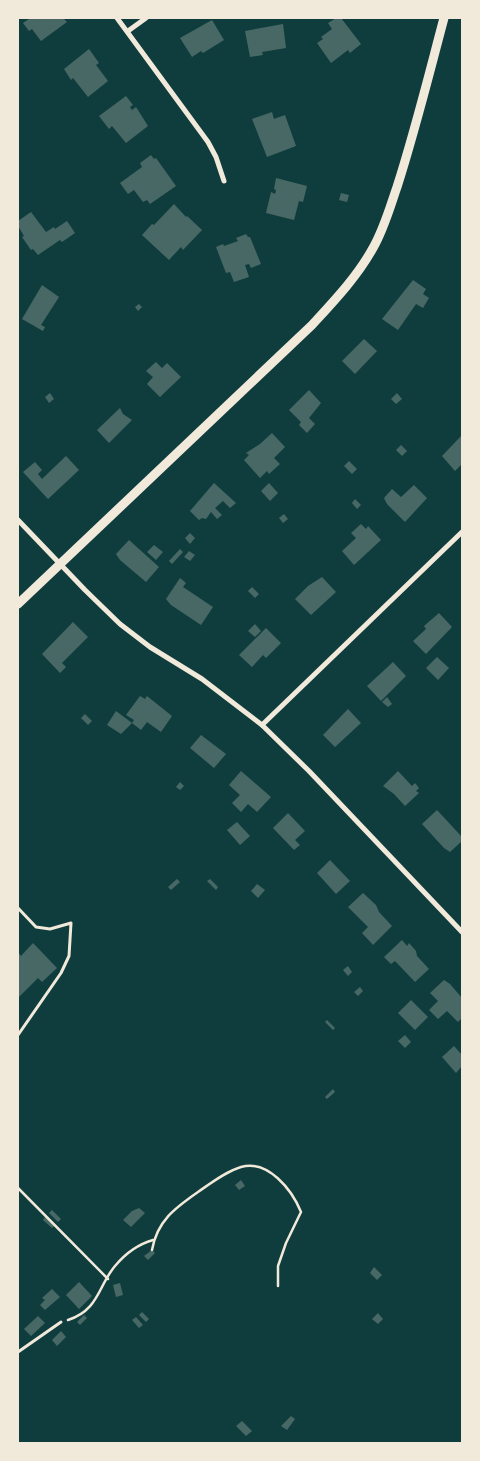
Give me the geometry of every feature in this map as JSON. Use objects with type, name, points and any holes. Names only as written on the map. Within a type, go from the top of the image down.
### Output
[{"type":"main road","points":[[18,604],[312,325],[341,294],[360,268],[374,247],[383,228],[402,173],[444,18]]},
{"type":"street","points":[[117,18],[208,142],[216,156],[224,181]]},
{"type":"street","points":[[128,31],[146,18]]},
{"type":"street","points":[[18,520],[120,624],[150,647],[202,679],[262,725],[309,771],[462,932]]},
{"type":"street","points":[[262,725],[462,532]]},
{"type":"lane","points":[[18,908],[36,927],[50,929],[71,923],[69,956],[62,973],[18,1035]]},
{"type":"lane","points":[[18,1352],[61,1322]]},
{"type":"path","points":[[152,1250],[153,1240],[161,1223],[186,1200],[219,1177],[243,1166],[255,1167],[269,1172],[284,1184],[295,1198],[301,1212],[286,1243],[278,1266],[278,1286]]},
{"type":"path","points":[[18,1188],[108,1279]]},
{"type":"path","points":[[61,1322],[75,1317],[95,1302],[115,1266],[140,1244],[153,1240]]},
{"type":"building","points":[[28,18],[63,18],[67,22],[41,41],[32,29],[29,31],[23,23]]},
{"type":"building","points":[[336,18],[341,18],[361,44],[350,53],[348,50],[331,63],[317,43],[323,39],[321,37],[332,29],[328,23]]},
{"type":"building","points":[[212,20],[224,40],[203,53],[201,51],[192,57],[180,38]]},
{"type":"building","points":[[283,24],[286,48],[262,52],[263,55],[250,57],[245,31]]},
{"type":"building","points":[[89,49],[99,63],[96,65],[108,81],[88,97],[73,78],[71,80],[64,69]]},
{"type":"building","points":[[126,96],[133,105],[130,107],[132,110],[136,107],[148,126],[126,143],[112,126],[109,129],[99,116]]},
{"type":"building","points":[[272,112],[274,119],[285,115],[296,146],[267,157],[252,119]]},
{"type":"building","points":[[151,155],[154,159],[156,158],[176,186],[150,204],[147,200],[143,202],[134,190],[128,194],[120,183],[142,167],[140,163]]},
{"type":"building","points":[[276,178],[307,186],[303,202],[299,201],[294,220],[266,213],[271,192],[275,194]]},
{"type":"building","points":[[341,193],[349,195],[347,202],[339,200]]},
{"type":"building","points":[[174,204],[202,230],[183,250],[181,247],[169,260],[142,235]]},
{"type":"building","points":[[31,212],[46,232],[54,227],[55,229],[67,221],[75,233],[62,242],[60,240],[38,255],[33,249],[31,250],[22,237],[24,236],[18,226],[18,221]]},
{"type":"building","points":[[246,234],[250,237],[261,264],[251,268],[249,264],[245,265],[249,277],[234,282],[230,272],[226,273],[216,247],[238,241],[236,238]]},
{"type":"building","points":[[413,280],[426,289],[423,294],[429,298],[423,308],[416,304],[398,330],[382,319]]},
{"type":"building","points":[[42,285],[59,297],[41,325],[45,327],[43,331],[22,319]]},
{"type":"building","points":[[139,304],[142,307],[138,311],[135,307]]},
{"type":"building","points":[[364,339],[377,351],[355,374],[342,361]]},
{"type":"building","points":[[156,362],[162,368],[167,363],[181,377],[160,397],[147,384],[153,377],[146,371]]},
{"type":"building","points":[[309,390],[321,403],[309,418],[315,424],[307,433],[299,425],[301,422],[289,410]]},
{"type":"building","points":[[50,393],[54,399],[49,403],[45,397]]},
{"type":"building","points":[[397,393],[402,399],[396,404],[391,399]]},
{"type":"building","points":[[120,408],[123,414],[132,420],[109,443],[97,430]]},
{"type":"building","points":[[272,433],[285,447],[274,458],[280,464],[269,474],[267,471],[260,478],[244,460],[249,455],[246,453]]},
{"type":"building","points":[[462,435],[462,464],[455,471],[442,456]]},
{"type":"building","points":[[401,445],[407,451],[402,456],[396,450]]},
{"type":"building","points":[[66,456],[79,470],[48,499],[23,472],[35,462],[42,470],[38,474],[42,479]]},
{"type":"building","points":[[349,461],[357,469],[352,474],[344,466]]},
{"type":"building","points":[[214,483],[236,503],[230,508],[223,501],[215,508],[222,515],[217,519],[211,512],[206,519],[202,518],[199,520],[190,511]]},
{"type":"building","points":[[269,483],[278,493],[270,501],[261,491]]},
{"type":"building","points":[[414,485],[427,498],[405,522],[387,504],[384,498],[392,489],[401,497]]},
{"type":"building","points":[[355,499],[361,505],[357,509],[352,503]]},
{"type":"building","points":[[284,514],[288,519],[283,523],[279,518]]},
{"type":"building","points":[[361,524],[366,529],[368,526],[381,540],[354,565],[342,551],[356,538],[351,533]]},
{"type":"building","points":[[190,533],[195,538],[190,544],[185,538]]},
{"type":"building","points":[[129,540],[159,567],[146,582],[120,560],[116,554]]},
{"type":"building","points":[[154,545],[163,552],[156,560],[147,552]]},
{"type":"building","points":[[180,549],[183,552],[172,564],[169,561]]},
{"type":"building","points":[[189,551],[195,555],[190,561],[184,557]]},
{"type":"building","points":[[322,577],[336,592],[311,615],[295,599],[308,586]]},
{"type":"building","points":[[180,578],[186,583],[183,587],[213,607],[201,625],[171,605],[166,599]]},
{"type":"building","points":[[252,587],[259,594],[255,598],[248,591]]},
{"type":"building","points":[[439,613],[452,627],[426,654],[413,641],[426,629],[424,626]]},
{"type":"building","points":[[73,622],[88,637],[62,663],[66,667],[60,673],[42,654]]},
{"type":"building","points":[[255,624],[261,631],[255,637],[248,631]]},
{"type":"building","points":[[266,628],[281,643],[266,658],[263,655],[252,667],[239,655]]},
{"type":"building","points":[[437,657],[449,668],[438,680],[426,668]]},
{"type":"building","points":[[393,662],[406,676],[381,701],[367,686]]},
{"type":"building","points":[[140,696],[145,699],[147,696],[172,716],[161,732],[147,722],[141,730],[132,723],[134,720],[126,715]]},
{"type":"building","points":[[387,697],[392,704],[388,707],[382,702]]},
{"type":"building","points":[[348,709],[361,723],[335,747],[323,735]]},
{"type":"building","points":[[116,711],[132,723],[121,734],[107,725]]},
{"type":"building","points":[[85,714],[92,721],[88,725],[81,718]]},
{"type":"building","points":[[201,735],[226,754],[214,768],[190,748]]},
{"type":"building","points":[[241,771],[271,797],[257,812],[248,804],[241,812],[232,803],[240,795],[229,785]]},
{"type":"building","points":[[398,771],[412,786],[415,783],[419,788],[416,791],[419,793],[405,806],[383,786]]},
{"type":"building","points":[[180,782],[184,786],[180,790],[176,787]]},
{"type":"building","points":[[437,810],[462,837],[462,841],[450,852],[422,824]]},
{"type":"building","points":[[288,813],[305,831],[295,840],[300,845],[294,850],[273,828]]},
{"type":"building","points":[[237,822],[250,836],[240,845],[227,830]]},
{"type":"building","points":[[330,860],[350,881],[336,894],[317,873]]},
{"type":"building","points":[[177,879],[180,882],[171,890],[168,887]]},
{"type":"building","points":[[210,879],[218,887],[216,890],[207,881]]},
{"type":"building","points":[[257,884],[265,890],[258,898],[251,891]]},
{"type":"building","points":[[363,893],[376,905],[379,912],[392,926],[373,945],[362,933],[368,927],[348,907]]},
{"type":"building","points":[[402,940],[407,946],[409,943],[416,951],[417,956],[429,969],[415,982],[395,961],[391,964],[384,957]]},
{"type":"building","points":[[33,943],[57,968],[42,982],[38,978],[18,998],[18,952],[21,956]]},
{"type":"building","points":[[348,966],[352,972],[348,976],[343,970]]},
{"type":"building","points":[[444,980],[462,998],[462,1018],[458,1022],[447,1011],[438,1019],[429,1010],[438,1001],[430,993]]},
{"type":"building","points":[[360,987],[363,991],[358,996],[354,992]]},
{"type":"building","points":[[411,1000],[428,1017],[415,1030],[398,1013]]},
{"type":"building","points":[[327,1020],[335,1028],[333,1030],[325,1022]]},
{"type":"building","points":[[405,1035],[411,1042],[405,1048],[398,1041]]},
{"type":"building","points":[[454,1046],[462,1055],[462,1066],[456,1073],[442,1057]]},
{"type":"building","points":[[333,1089],[335,1092],[327,1099],[325,1097]]},
{"type":"building","points":[[241,1180],[245,1186],[239,1190],[235,1185]]},
{"type":"building","points":[[139,1208],[145,1213],[131,1227],[123,1220],[132,1211]]},
{"type":"building","points":[[52,1210],[61,1219],[58,1222],[49,1213]]},
{"type":"building","points":[[45,1217],[55,1225],[52,1228],[43,1220]]},
{"type":"building","points":[[152,1250],[155,1253],[148,1260],[144,1256]]},
{"type":"building","points":[[374,1267],[382,1275],[377,1280],[370,1273]]},
{"type":"building","points":[[79,1282],[92,1296],[79,1309],[66,1295]]},
{"type":"building","points":[[120,1283],[123,1295],[116,1297],[113,1285]]},
{"type":"building","points":[[52,1289],[60,1297],[45,1310],[40,1305],[45,1300],[42,1298]]},
{"type":"building","points":[[142,1312],[149,1319],[146,1322],[139,1315]]},
{"type":"building","points":[[378,1313],[383,1319],[378,1324],[372,1319]]},
{"type":"building","points":[[84,1315],[87,1318],[80,1325],[77,1322]]},
{"type":"building","points":[[38,1316],[45,1323],[31,1336],[24,1329]]},
{"type":"building","points":[[136,1317],[143,1325],[139,1328],[132,1320]]},
{"type":"building","points":[[61,1331],[66,1337],[57,1346],[52,1340]]},
{"type":"building","points":[[291,1416],[295,1419],[287,1430],[281,1426]]},
{"type":"building","points":[[242,1421],[252,1431],[246,1436],[236,1426]]}]
